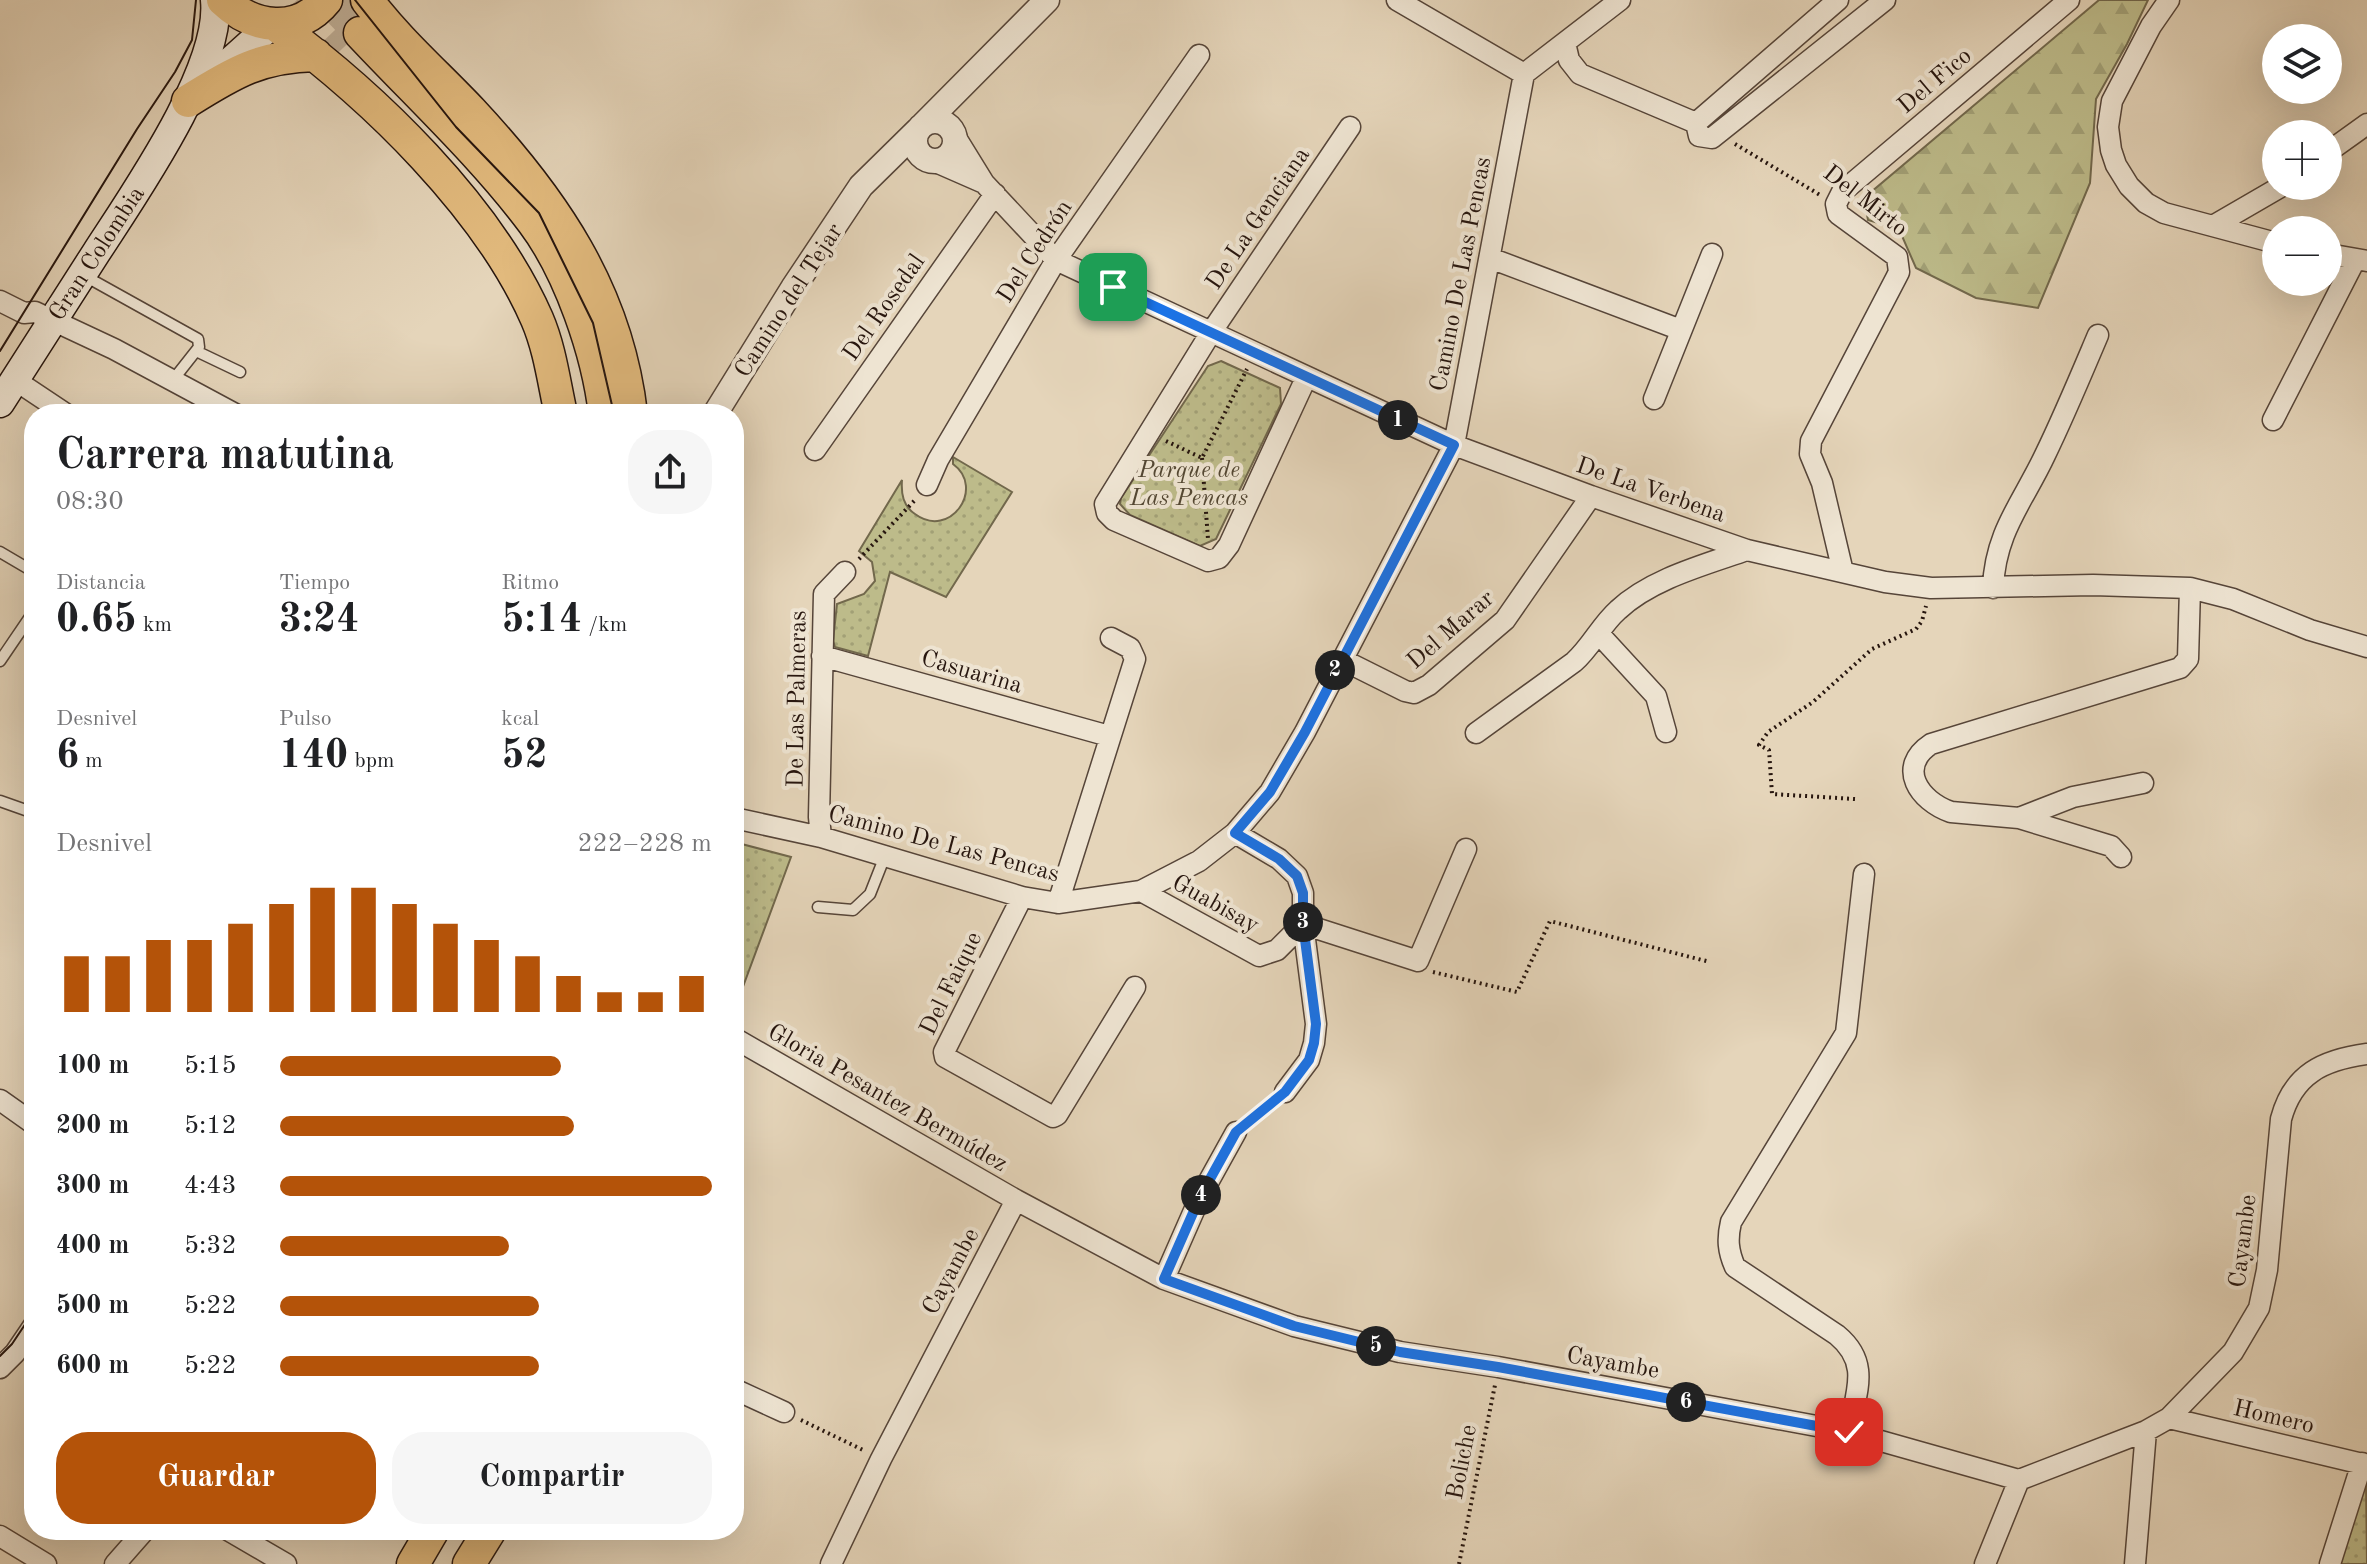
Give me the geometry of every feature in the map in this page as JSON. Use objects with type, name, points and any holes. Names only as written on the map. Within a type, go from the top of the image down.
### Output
[{"type":"main road","name":"Gran Colombia","points":[[7,392],[143,179],[188,101],[212,33],[215,0]]},
{"type":"main road","points":[[223,0],[252,21],[340,45],[534,223],[565,276],[590,349],[603,404]]},
{"type":"main road","points":[[274,25],[300,20],[326,0]]},
{"type":"main road","points":[[367,0],[385,24],[471,111],[519,165],[572,239],[614,336],[629,404]]},
{"type":"main road","name":"Gran Colombia","points":[[188,101],[274,25]]},
{"type":"main road","points":[[188,101],[254,64],[340,45]]},
{"type":"main road","points":[[340,45],[394,128],[457,193],[501,252],[538,322],[558,404]]},
{"type":"main road","points":[[340,45],[465,168],[520,239],[547,293],[581,404]]},
{"type":"main road","points":[[413,1564],[427,1540]]},
{"type":"main road","points":[[469,1564],[484,1540]]},
{"type":"street","name":"Camino del Tejar","points":[[721,404],[861,186],[1047,0]]},
{"type":"street","points":[[1397,0],[1524,74],[1620,0]]},
{"type":"street","points":[[1696,123],[1838,0]]},
{"type":"street","points":[[1696,123],[1699,136],[1705,139],[1719,135],[1885,0]]},
{"type":"street","name":"Del Fico","points":[[1836,204],[1842,192],[2069,0]]},
{"type":"street","points":[[2169,0],[2151,26],[2112,101],[2108,127],[2111,150],[2129,186],[2146,203],[2164,213],[2262,239]]},
{"type":"street","points":[[1565,43],[1569,60],[1580,74],[1696,123]]},
{"type":"street","name":"Del Cedrón","points":[[927,485],[938,460],[1056,260],[1199,55]]},
{"type":"street","name":"Camino del Tejar","points":[[954,133],[975,73]]},
{"type":"street","name":"Camino De Las Pencas","points":[[744,820],[821,837],[1022,897],[1058,903],[1141,891],[1199,861],[1235,833],[1270,792],[1305,732],[1454,445],[1524,74]]},
{"type":"street","points":[[861,186],[933,161],[951,153],[954,133],[942,121],[929,121],[920,127],[916,148],[933,161]]},
{"type":"street","points":[[2342,142],[2367,124]]},
{"type":"street","name":"De La Genciana","points":[[1208,561],[1114,520],[1107,513],[1105,504],[1210,334],[1350,127]]},
{"type":"street","name":"De La Verbena","points":[[954,133],[989,188],[1056,260],[1454,445],[1591,496],[1747,550],[1843,572],[1931,588],[2093,585],[2190,588],[2233,599],[2310,630],[2367,647]]},
{"type":"street","name":"De La Verbena","points":[[933,161],[989,188]]},
{"type":"street","name":"Del Rosedal","points":[[815,450],[989,188]]},
{"type":"street","points":[[2213,226],[2262,198]]},
{"type":"street","name":"Del Mirto","points":[[1836,204],[1838,214],[1897,257],[1899,272],[1811,441],[1810,454],[1822,483],[1843,572]]},
{"type":"street","points":[[1654,399],[1712,254]]},
{"type":"street","points":[[1490,258],[1681,330]]},
{"type":"street","points":[[2273,420],[2361,261]]},
{"type":"street","points":[[0,301],[24,313],[35,312],[217,404]]},
{"type":"street","points":[[1993,588],[2009,520],[2044,458],[2098,335]]},
{"type":"street","points":[[1208,561],[1219,558],[1229,545],[1306,378]]},
{"type":"street","points":[[7,392],[39,404]]},
{"type":"street","name":"Del Marar","points":[[1341,659],[1405,691],[1414,693],[1429,685],[1505,620],[1591,496]]},
{"type":"street","points":[[1476,733],[1574,662],[1614,613],[1636,594],[1747,550]]},
{"type":"street","name":"De Las Palmeras","points":[[821,837],[824,594],[845,572]]},
{"type":"street","points":[[2121,857],[2111,846],[2019,818],[1951,812],[1934,805],[1919,790],[1914,778],[1915,763],[1920,751],[1931,744],[2180,668],[2188,659],[2190,588]]},
{"type":"street","points":[[1599,634],[1656,696],[1666,732]]},
{"type":"street","points":[[1058,903],[1135,659],[1130,648],[1111,638]]},
{"type":"street","name":"Casuarina","points":[[822,656],[1109,736]]},
{"type":"street","points":[[2019,818],[2073,797],[2143,783]]},
{"type":"street","points":[[1235,833],[1279,859],[1297,876],[1303,893],[1303,924],[1316,1024],[1309,1060],[1285,1092]]},
{"type":"street","points":[[1303,924],[1418,961],[1466,849]]},
{"type":"street","points":[[1849,1432],[1859,1378],[1858,1359],[1848,1343],[1735,1267],[1728,1237],[1731,1222],[1846,1033],[1864,874]]},
{"type":"street","name":"Guabisay","points":[[1141,891],[1259,956],[1277,950],[1303,924]]},
{"type":"street","name":"Del Faique","points":[[1022,897],[944,1052],[945,1057],[1053,1117],[1135,987]]},
{"type":"street","name":"Gloria Pesantez Bermúdez","points":[[744,1044],[1016,1200]]},
{"type":"street","name":"Cayambe","points":[[831,1564],[881,1459],[1016,1200],[1164,1279],[1294,1326],[1400,1352],[1498,1367],[1849,1432],[2019,1480],[2146,1431],[2169,1418],[2233,1352],[2259,1308],[2267,1270],[2281,1119],[2286,1099],[2296,1085],[2325,1064],[2367,1054]]},
{"type":"street","points":[[0,1100],[24,1117]]},
{"type":"street","points":[[1164,1279],[1200,1197],[1236,1132]]},
{"type":"street","points":[[0,1368],[24,1340]]},
{"type":"street","points":[[744,1394],[784,1412]]},
{"type":"street","name":"Homero","points":[[2169,1418],[2365,1464]]},
{"type":"street","points":[[2135,1564],[2146,1431]]},
{"type":"street","points":[[2330,1564],[2365,1464]]},
{"type":"street","points":[[1985,1564],[2019,1480]]},
{"type":"street","points":[[0,1536],[46,1564]]},
{"type":"street","points":[[115,1564],[136,1540]]},
{"type":"street","points":[[245,1540],[286,1564]]},
{"type":"lane","points":[[82,275],[198,339],[200,342],[196,351],[173,380]]},
{"type":"lane","points":[[196,351],[240,372]]},
{"type":"lane","points":[[0,552],[24,566]]},
{"type":"lane","points":[[0,661],[24,626]]},
{"type":"lane","points":[[0,801],[24,809]]},
{"type":"lane","points":[[818,907],[853,910],[870,894],[885,856]]},
{"type":"path","name":"Del Mirto","points":[[1719,135],[1836,204]]},
{"type":"path","points":[[1208,561],[1202,458],[1246,371]]},
{"type":"path","points":[[1160,439],[1202,458]]},
{"type":"path","points":[[845,572],[909,510],[927,485]]},
{"type":"path","points":[[1855,799],[1772,794],[1769,750],[1759,745],[1768,732],[1813,702],[1872,649],[1916,629],[1922,621],[1931,588]]},
{"type":"path","points":[[1418,961],[1431,971],[1517,992],[1550,921],[1710,962]]},
{"type":"path","points":[[1236,1132],[1285,1092]]},
{"type":"path","name":"Boliche","points":[[1459,1564],[1498,1367]]},
{"type":"path","points":[[784,1412],[881,1459]]},
{"type":"green space","points":[[2099,0],[2148,0],[2096,99],[2090,183],[2038,308],[1976,298],[1916,268],[1899,229],[1868,220],[1864,198]]},
{"type":"green space","name":"Parque de Las Pencas","points":[[1221,361],[1280,388],[1281,404],[1216,539],[1200,546],[1130,515],[1120,504],[1208,366]]},
{"type":"green space","points":[[953,457],[1012,492],[946,597],[890,572],[868,656],[835,647],[837,604],[864,594],[875,581],[872,562],[859,551],[902,480],[905,503],[915,514],[940,521],[960,508],[966,486],[962,474],[953,464]]},
{"type":"green space","points":[[744,845],[791,857],[744,984]]},
{"type":"green space","points":[[2366,1482],[2367,1564],[2338,1564]]},
{"type":"tunnel","points":[[297,0],[343,48]]},
{"type":"tunnel","points":[[329,0],[360,33]]},
{"type":"tram line","points":[[0,351],[175,72],[192,40],[196,0]]},
{"type":"tram line","points":[[355,0],[456,127],[539,213],[593,323],[612,404]]},
{"type":"tram line","points":[[0,1356],[24,1326]]},
{"type":"route","points":[[1113,287],[1454,445],[1305,732],[1270,792],[1235,833],[1279,859],[1297,876],[1303,893],[1303,924],[1316,1024],[1314,1043],[1309,1060],[1285,1092],[1236,1132],[1200,1197],[1164,1279],[1294,1326],[1400,1352],[1498,1367],[1849,1432]]}]
